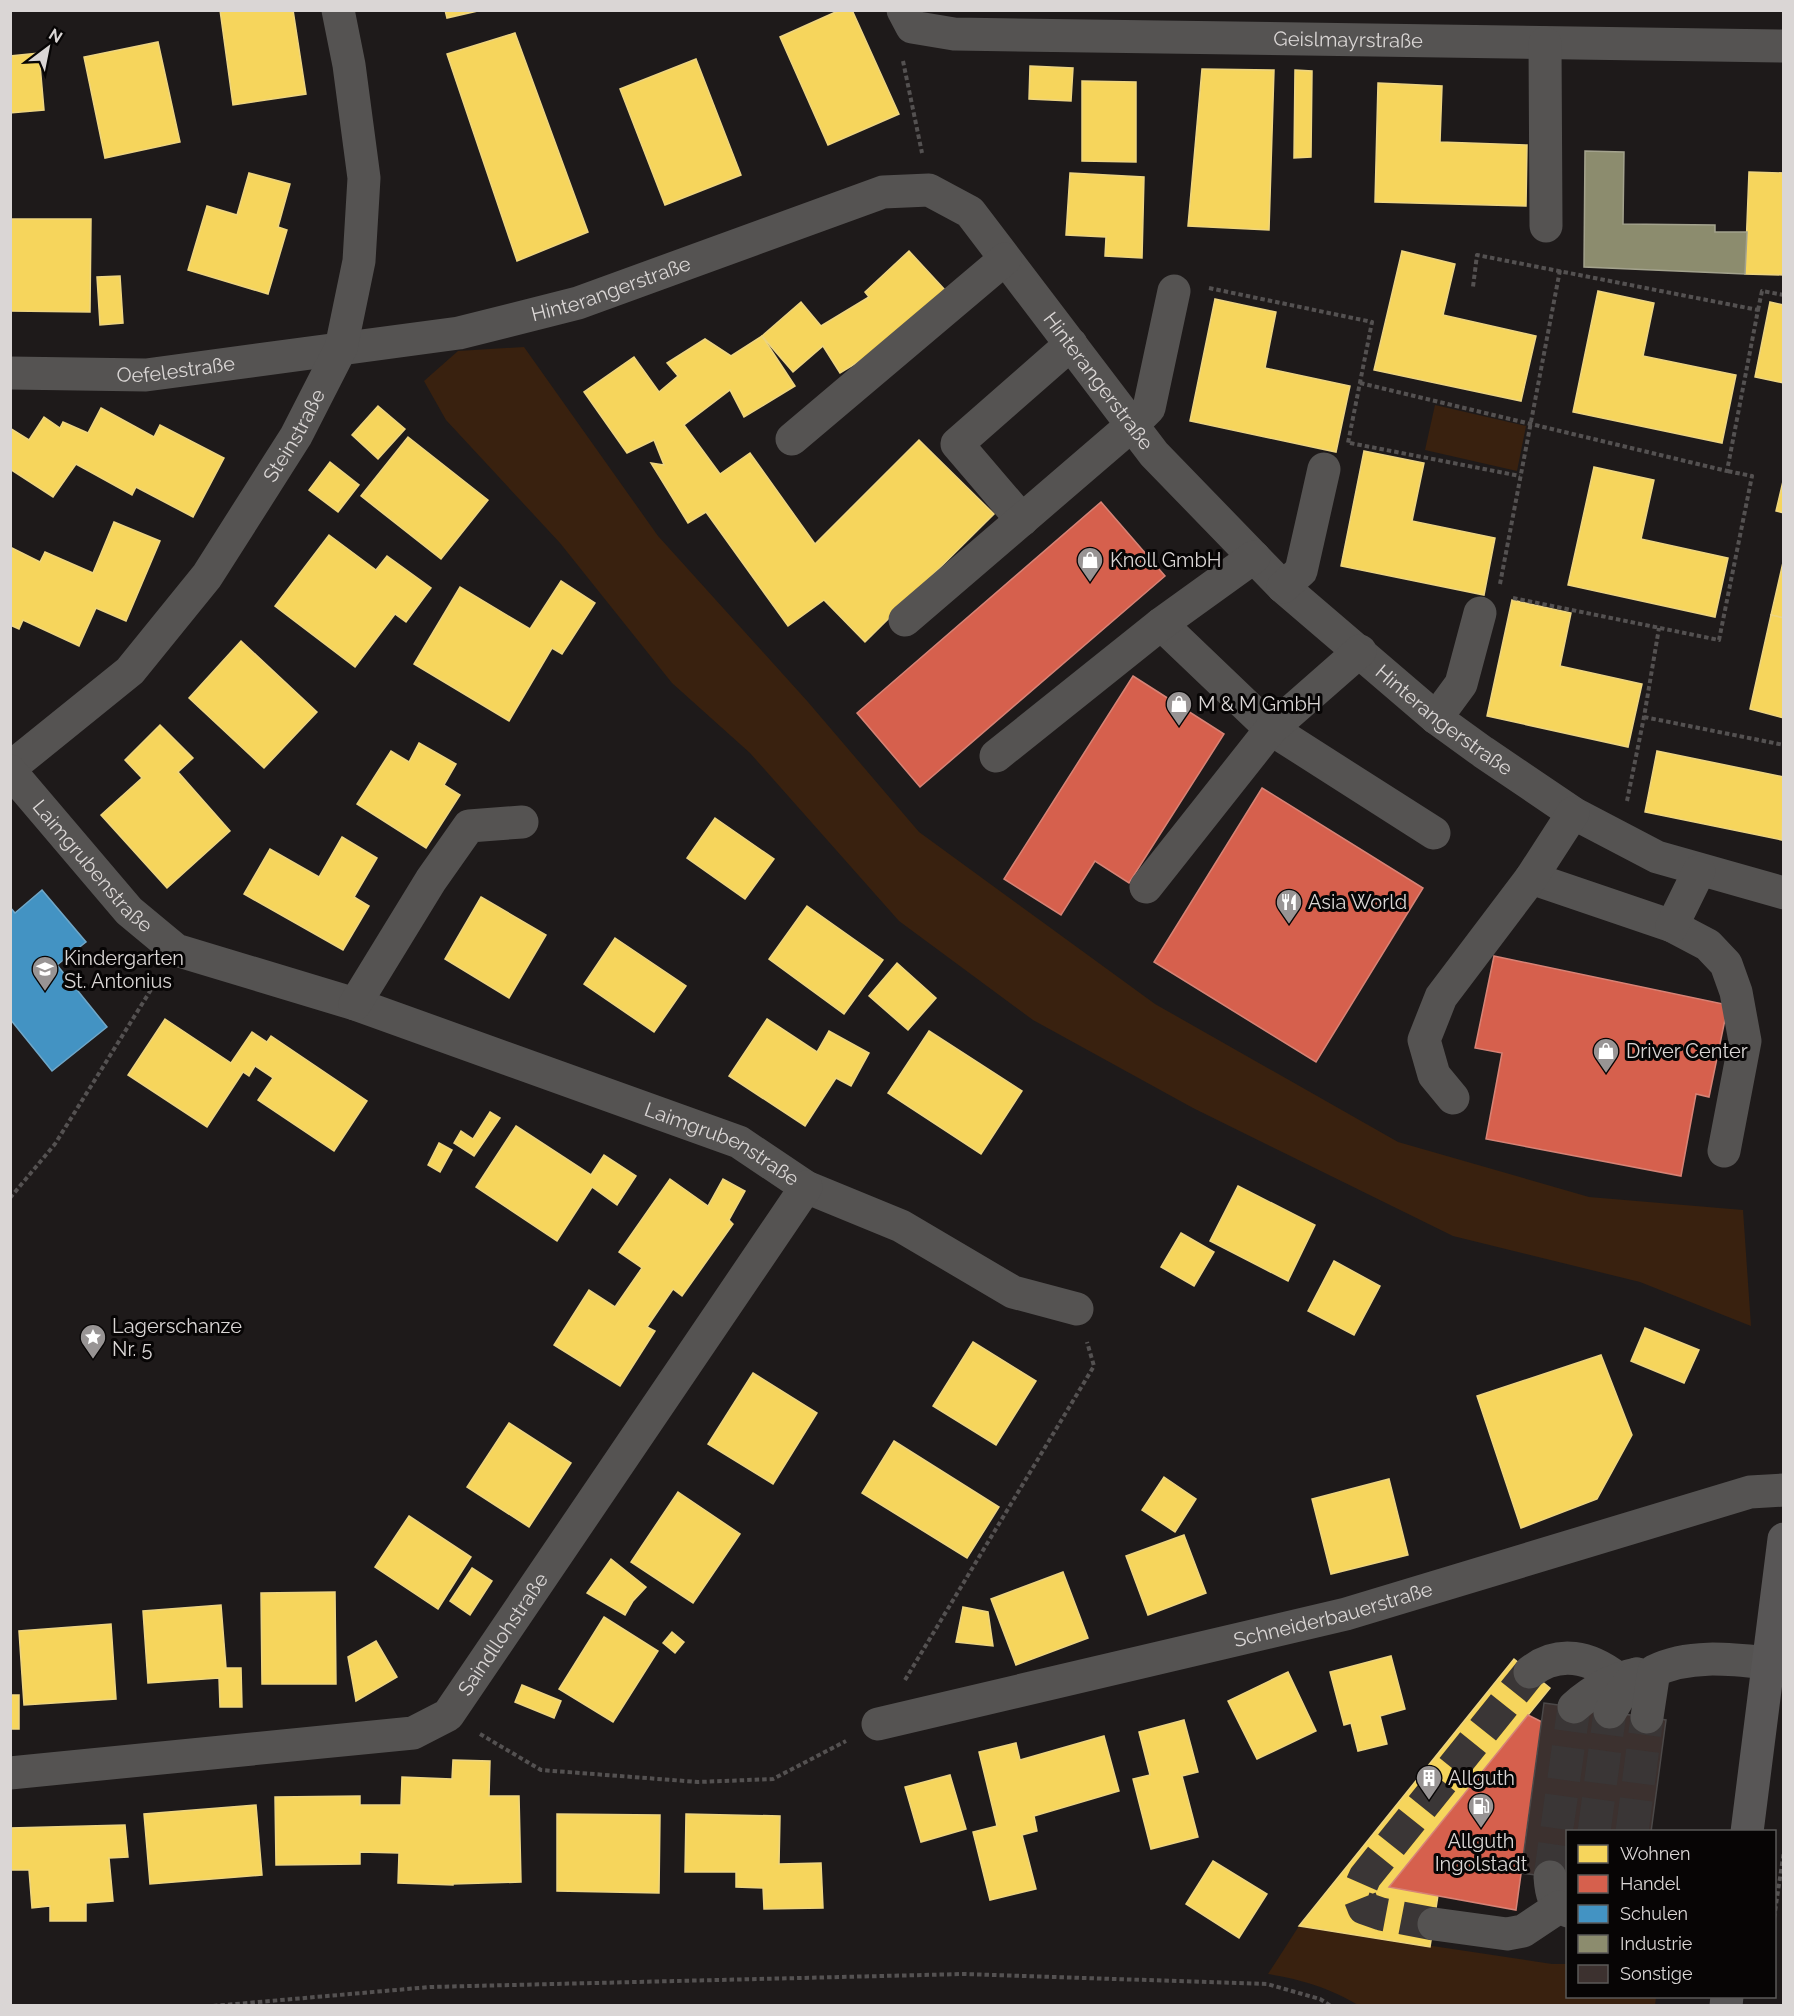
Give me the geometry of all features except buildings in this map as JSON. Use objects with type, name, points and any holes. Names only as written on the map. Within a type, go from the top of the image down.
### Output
[{"type":"main road","points":[[1747,1830],[1784,1539]]},
{"type":"street","name":"Steinstraße","points":[[10,770],[130,671],[207,576],[296,436],[341,348],[359,261],[364,178],[349,65],[338,10]]},
{"type":"street","name":"Geislmayrstraße","points":[[908,19],[954,34],[1784,46]]},
{"type":"street","points":[[1545,43],[1546,226]]},
{"type":"street","name":"Hinterangerstraße","points":[[341,348],[459,333],[578,303],[883,192],[929,190],[970,212],[1154,454],[1283,587],[1436,718],[1573,813],[1657,857],[1699,871],[1784,893]]},
{"type":"street","points":[[792,439],[1005,258]]},
{"type":"street","points":[[905,620],[1149,408],[1174,291]]},
{"type":"street","points":[[1022,520],[957,444],[1071,344]]},
{"type":"street","name":"Oefelestraße","points":[[10,373],[146,375],[341,348]]},
{"type":"street","points":[[1283,587],[1301,572],[1324,469]]},
{"type":"street","points":[[996,756],[1161,624],[1254,557]]},
{"type":"street","points":[[1436,718],[1461,684],[1489,604]]},
{"type":"street","points":[[1161,624],[1271,729],[1434,833]]},
{"type":"street","points":[[1146,886],[1271,729],[1360,651]]},
{"type":"street","name":"Laimgrubenstraße","points":[[10,770],[129,911],[176,950],[355,1004],[739,1142],[806,1187],[901,1226],[1013,1292],[1077,1309]]},
{"type":"street","points":[[1453,1098],[1434,1075],[1424,1040],[1441,997],[1531,878],[1573,813]]},
{"type":"street","points":[[355,1004],[431,880],[469,826],[522,822]]},
{"type":"street","points":[[1672,926],[1699,871]]},
{"type":"street","points":[[1531,878],[1672,926],[1708,945],[1726,964],[1736,992],[1745,1041],[1724,1151]]},
{"type":"street","name":"Saindllohstraße","points":[[10,1773],[413,1732],[448,1715],[806,1187]]},
{"type":"street","name":"Schneiderbauerstraße","points":[[878,1724],[1346,1614],[1750,1492],[1784,1490]]},
{"type":"street","points":[[1530,1672],[1543,1661],[1564,1658],[1583,1660],[1636,1674]]},
{"type":"street","points":[[1574,1707],[1592,1692],[1636,1674],[1666,1665],[1695,1660],[1725,1659],[1768,1663]]},
{"type":"street","points":[[1610,1712],[1636,1674]]},
{"type":"street","points":[[1636,1674],[1647,1718]]},
{"type":"street","points":[[1434,1924],[1507,1934],[1523,1931],[1559,1899]]},
{"type":"path","points":[[908,19],[901,51],[929,190]]},
{"type":"path","points":[[1473,286],[1477,255],[1758,310]]},
{"type":"path","points":[[1360,383],[1530,424],[1727,471],[1752,476],[1719,640],[1659,628],[1489,604],[1520,476],[1530,424],[1560,270]]},
{"type":"path","points":[[1174,291],[1195,285],[1372,322],[1347,452],[1324,469]]},
{"type":"path","points":[[1727,471],[1762,291],[1784,295]]},
{"type":"path","points":[[1348,443],[1520,476]]},
{"type":"path","points":[[1620,837],[1659,628]]},
{"type":"path","points":[[1644,717],[1784,745]]},
{"type":"path","points":[[10,1198],[55,1144],[176,950]]},
{"type":"path","points":[[448,1715],[541,1770],[698,1782],[773,1779],[878,1724],[1094,1366],[1077,1309]]},
{"type":"path","points":[[1776,1905],[1784,1851]]},
{"type":"path","points":[[213,2006],[430,1987],[964,1974],[1267,1984],[1320,1999],[1331,2006]]},
{"type":"shaded area","points":[[524,347],[658,536],[808,702],[919,832],[1155,1004],[1398,1142],[1589,1197],[1743,1210],[1751,1326],[1640,1282],[1453,1236],[1193,1108],[1033,1020],[899,921],[750,753],[672,683],[560,543],[446,420],[424,381],[458,351]]},
{"type":"shaded area","points":[[1435,405],[1526,426],[1517,471],[1425,450]]},
{"type":"shaded area","points":[[1299,1926],[1552,1964],[1566,1964],[1566,1998],[1656,1998],[1655,2006],[1358,2005],[1336,1993],[1314,1985],[1268,1974]]},
{"type":"tunnel","points":[[1434,1924],[1381,1914],[1364,1908],[1358,1893],[1365,1877],[1530,1672]]},
{"type":"tunnel","points":[[1550,1877],[1574,1707]]},
{"type":"tunnel","points":[[1594,1830],[1610,1712]]},
{"type":"tunnel","points":[[1632,1830],[1647,1717]]},
{"type":"place","name":"Knoll GmbH","points":[[1090,583]]},
{"type":"place","name":"M & M GmbH","points":[[1179,727]]},
{"type":"place","name":"Asia World","points":[[1289,925]]},
{"type":"place","name":"Kindergarten St. Antonius","points":[[45,992]]},
{"type":"place","name":"Driver Center","points":[[1606,1074]]},
{"type":"place","name":"Lagerschanze Nr. 5","points":[[93,1360]]},
{"type":"place","name":"Allguth","points":[[1429,1801]]},
{"type":"place","name":"Allguth Ingolstadt","points":[[1481,1829]]}]
